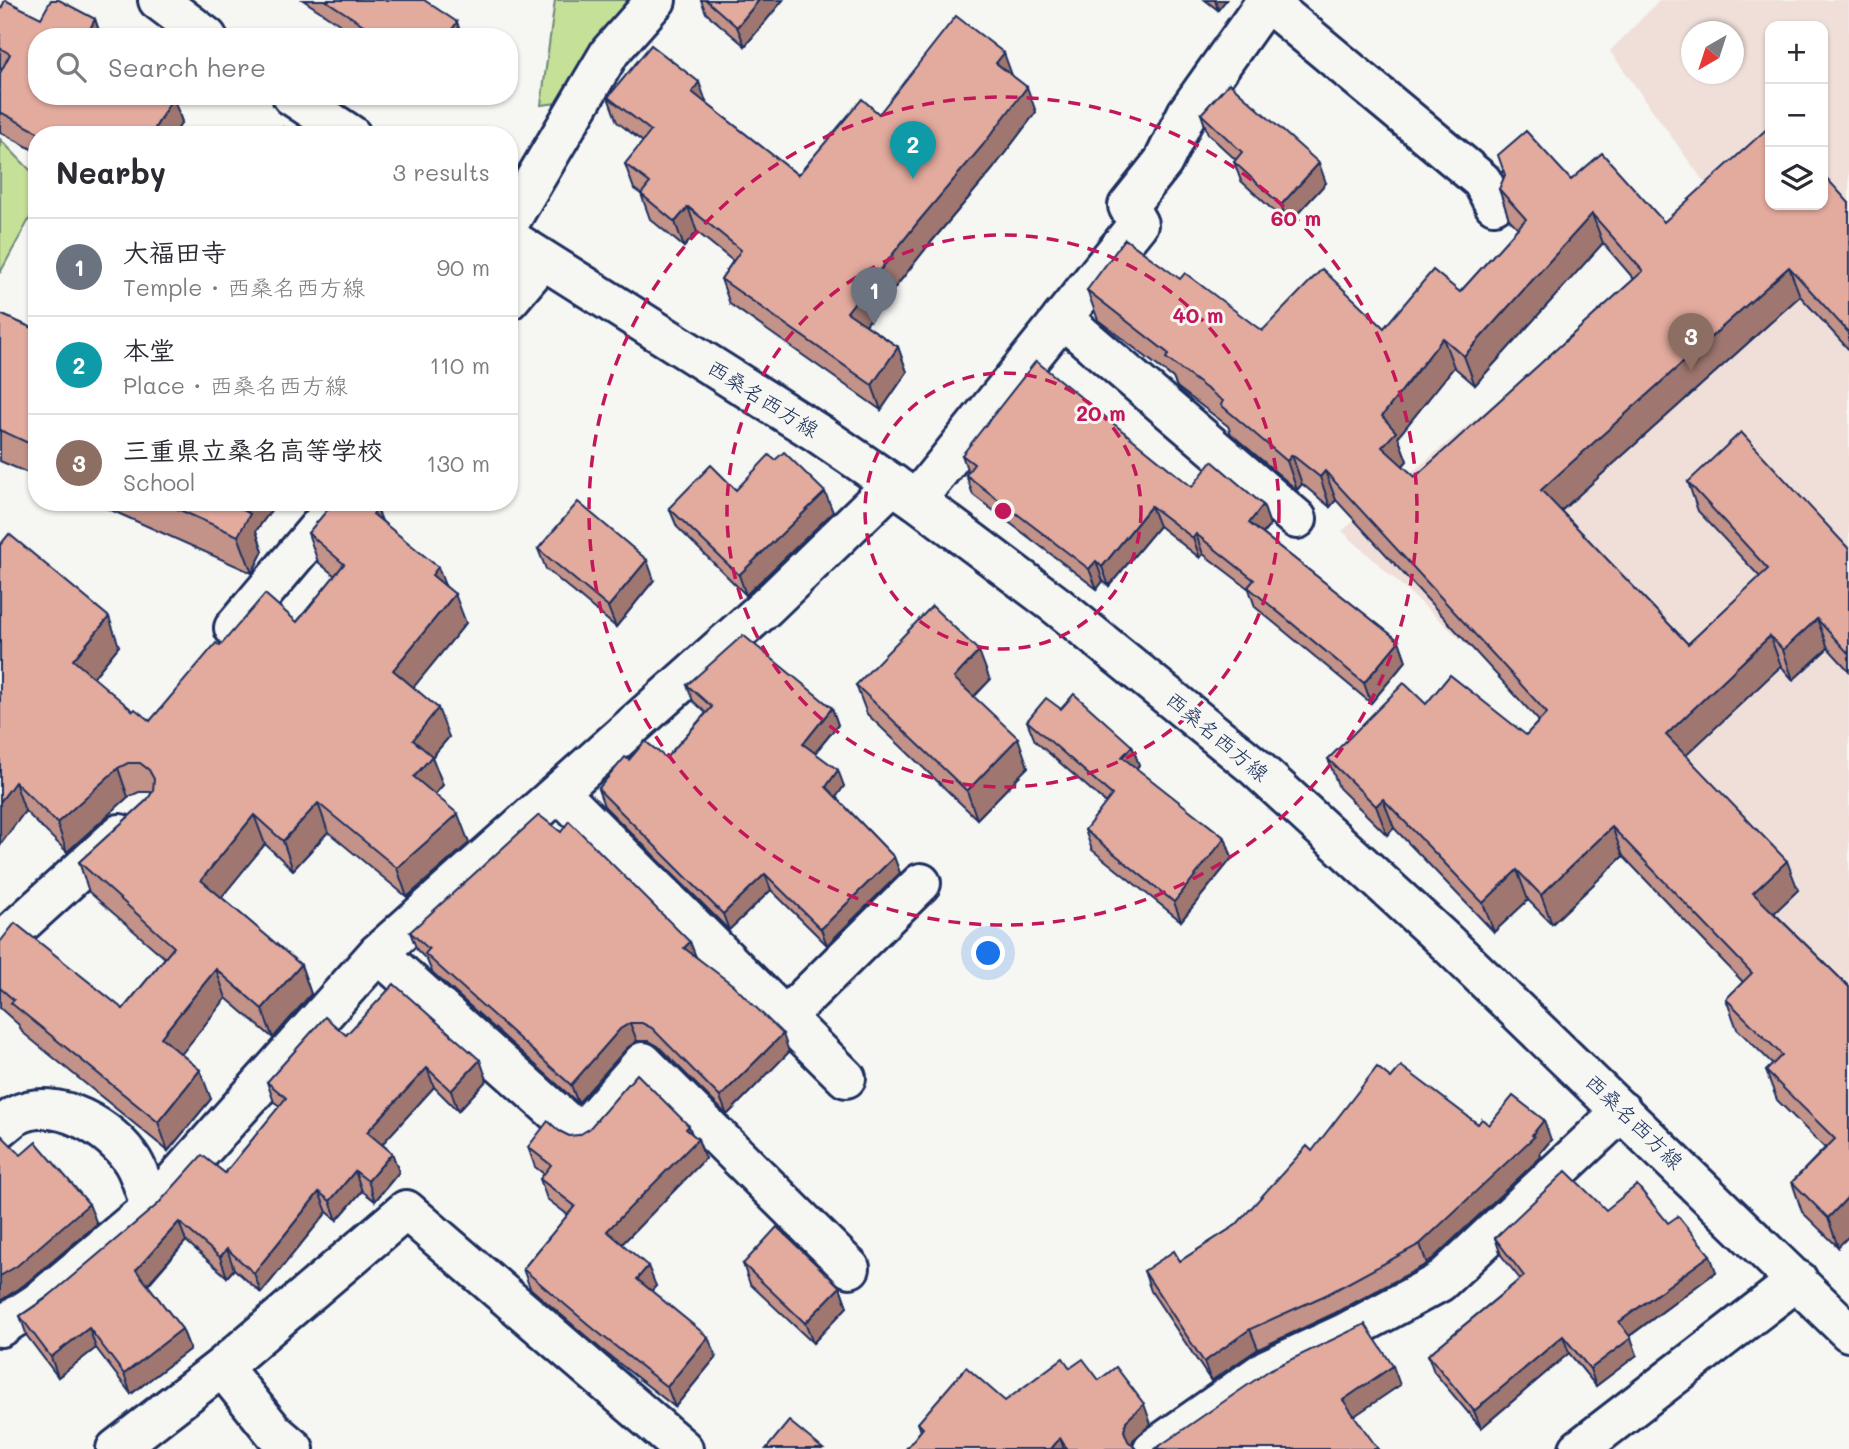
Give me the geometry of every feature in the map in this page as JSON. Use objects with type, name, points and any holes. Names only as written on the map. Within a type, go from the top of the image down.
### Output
[{"type":"street","points":[[158,0],[195,28]]},
{"type":"street","points":[[518,208],[610,52],[656,0]]},
{"type":"street","points":[[0,1327],[37,1303],[151,1207],[378,953],[766,607],[904,492],[1062,318],[1138,225],[1128,206],[1163,162],[1187,113],[1267,1],[1482,181],[1494,204]]},
{"type":"street","points":[[306,105],[337,126]]},
{"type":"street","name":"西桑名西方線","points":[[518,244],[820,433],[904,492],[1056,605],[1255,767],[1444,940],[1849,1332]]},
{"type":"street","points":[[518,289],[543,260]]},
{"type":"street","points":[[1062,318],[1297,519]]},
{"type":"street","points":[[234,628],[332,511]]},
{"type":"street","points":[[560,793],[846,1078]]},
{"type":"street","points":[[0,943],[143,813]]},
{"type":"street","points":[[785,1018],[922,883]]},
{"type":"street","points":[[378,953],[580,1134],[643,1062],[850,1268]]},
{"type":"street","points":[[0,1128],[18,1114],[47,1108],[77,1114],[108,1135],[132,1161],[151,1207]]},
{"type":"street","points":[[1153,1449],[1267,1369],[1440,1282],[1622,1111]]},
{"type":"street","points":[[117,1449],[222,1367],[406,1210],[683,1449]]},
{"type":"street","points":[[1578,1449],[1798,1280]]},
{"type":"street","points":[[222,1367],[274,1432],[294,1449]]},
{"type":"shaded area","points":[[1660,0],[1849,0],[1849,994],[1342,531],[1724,210],[1610,51]]},
{"type":"green space","points":[[555,0],[639,0],[557,103],[541,105]]},
{"type":"green space","points":[[0,139],[28,168],[28,221],[0,273]]},
{"type":"building","points":[[5,0],[41,18],[51,0],[59,0],[95,19],[90,28],[28,28],[28,105],[168,105],[156,126],[28,127],[0,112],[0,73],[10,54],[0,48],[0,11]]},
{"type":"building","points":[[325,0],[424,0],[457,22],[453,28],[368,28]]},
{"type":"building","points":[[706,0],[759,0],[737,27]]},
{"type":"building","points":[[956,16],[1004,53],[996,63],[1027,87],[847,312],[898,347],[872,385],[721,279],[741,250],[688,207],[675,222],[641,194],[650,183],[625,164],[651,131],[608,97],[651,45],[699,82],[692,92],[798,175],[862,99],[879,114]]},
{"type":"building","points":[[1229,83],[1319,163],[1281,205],[1234,162],[1242,152],[1201,114]]},
{"type":"building","points":[[1526,131],[1571,180],[1602,153],[1664,222],[1765,131],[1765,210],[1828,210],[1828,180],[1849,203],[1849,333],[1789,267],[1541,490],[1688,644],[1768,569],[1688,482],[1741,432],[1849,549],[1849,654],[1817,619],[1783,650],[1770,636],[1666,735],[1787,861],[1753,893],[1849,987],[1849,1196],[1828,1218],[1792,1182],[1835,1139],[1766,1071],[1782,1055],[1726,999],[1752,973],[1612,827],[1541,895],[1517,870],[1483,903],[1383,799],[1376,806],[1328,759],[1404,683],[1426,704],[1450,675],[1526,735],[1547,713],[1325,471],[1320,477],[1292,455],[1287,461],[1221,405],[1223,401],[1166,358],[1169,354],[1087,290],[1125,239],[1180,279],[1185,273],[1262,331],[1322,269],[1384,328],[1433,270],[1460,292],[1526,219],[1499,189],[1505,175],[1498,155]],"holes":[[[1592,214],[1643,271],[1415,477],[1382,447],[1396,432],[1382,416],[1443,338],[1464,356]]]},
{"type":"building","points":[[0,314],[28,326],[28,443],[0,430]]},
{"type":"building","points":[[1036,361],[1192,487],[1212,461],[1263,505],[1249,523],[1399,641],[1364,683],[1248,587],[1254,580],[1196,534],[1193,538],[1151,506],[1102,567],[1096,561],[1089,569],[966,475],[974,464],[962,455]]},
{"type":"building","points":[[784,452],[825,492],[739,575],[669,508],[711,465],[736,490],[769,455],[775,460]]},
{"type":"building","points":[[578,502],[647,560],[608,607],[538,549]]},
{"type":"building","points":[[182,511],[245,511],[250,514],[238,536]]},
{"type":"building","points":[[326,511],[375,511],[373,514],[438,567],[432,575],[455,594],[393,670],[438,708],[413,740],[432,756],[414,777],[458,814],[397,868],[318,803],[283,841],[254,815],[201,880],[301,965],[262,1009],[216,969],[161,1037],[200,1070],[158,1122],[11,1003],[14,1000],[0,988],[0,942],[15,923],[123,1009],[174,947],[79,862],[147,800],[153,791],[154,779],[149,770],[140,763],[128,763],[118,768],[57,823],[15,782],[0,802],[0,545],[9,534],[109,617],[73,660],[133,711],[135,709],[150,721],[216,643],[220,646],[265,594],[297,622],[344,564],[308,533]]},
{"type":"building","points":[[932,606],[979,651],[954,678],[1018,738],[967,791],[856,685]]},
{"type":"building","points":[[743,635],[832,708],[803,744],[838,770],[826,787],[894,857],[821,929],[765,874],[723,914],[598,789],[625,757],[629,760],[645,741],[666,758],[712,707],[687,685]]},
{"type":"building","points":[[1074,694],[1132,746],[1122,757],[1225,838],[1174,902],[1085,830],[1112,795],[1027,721],[1046,698],[1061,709]]},
{"type":"building","points":[[539,815],[561,832],[569,821],[690,942],[684,948],[733,985],[783,1034],[720,1097],[652,1028],[642,1023],[630,1023],[620,1029],[571,1085],[425,954],[429,949],[410,932]]},
{"type":"building","points":[[394,984],[480,1060],[451,1091],[427,1068],[367,1132],[392,1153],[368,1181],[355,1171],[330,1201],[319,1192],[254,1273],[227,1249],[220,1257],[179,1222],[136,1270],[182,1329],[124,1374],[89,1328],[51,1357],[20,1316],[44,1300],[158,1204],[202,1155],[225,1173],[286,1098],[267,1082],[325,1017],[346,1035]]},
{"type":"building","points":[[1401,1066],[1478,1124],[1482,1119],[1489,1125],[1513,1096],[1544,1120],[1532,1135],[1534,1137],[1420,1244],[1328,1294],[1250,1329],[1204,1362],[1144,1271],[1174,1251],[1180,1261],[1236,1225],[1307,1146],[1312,1151],[1377,1067],[1391,1078]]},
{"type":"building","points":[[637,1074],[689,1126],[686,1129],[698,1139],[607,1231],[648,1266],[637,1279],[708,1337],[667,1387],[523,1269],[575,1206],[540,1179],[551,1165],[528,1147],[548,1121],[569,1136],[579,1135],[589,1129]]},
{"type":"building","points":[[0,1134],[21,1155],[36,1142],[89,1204],[17,1266],[0,1276]]},
{"type":"building","points":[[1566,1171],[1606,1210],[1637,1185],[1668,1223],[1678,1216],[1710,1255],[1619,1322],[1631,1338],[1590,1369],[1563,1336],[1474,1411],[1428,1355],[1524,1276],[1495,1238]]},
{"type":"building","points":[[777,1227],[840,1287],[805,1323],[743,1264]]},
{"type":"building","points":[[1365,1324],[1393,1366],[1343,1400],[1378,1449],[1154,1449],[1271,1369]]},
{"type":"building","points":[[1063,1358],[1070,1368],[1083,1359],[1099,1380],[1116,1367],[1144,1404],[1126,1421],[1124,1431],[1128,1441],[1136,1449],[1067,1449],[1060,1438],[1051,1449],[906,1449],[923,1428],[918,1423],[966,1367],[1005,1401]]},
{"type":"building","points":[[789,1421],[823,1449],[766,1449]]},
{"type":"place","name":"本堂","points":[[913,179]]},
{"type":"place","name":"大福田寺","points":[[874,325]]},
{"type":"place","name":"三重県立桑名高等学校","points":[[1691,371]]}]
